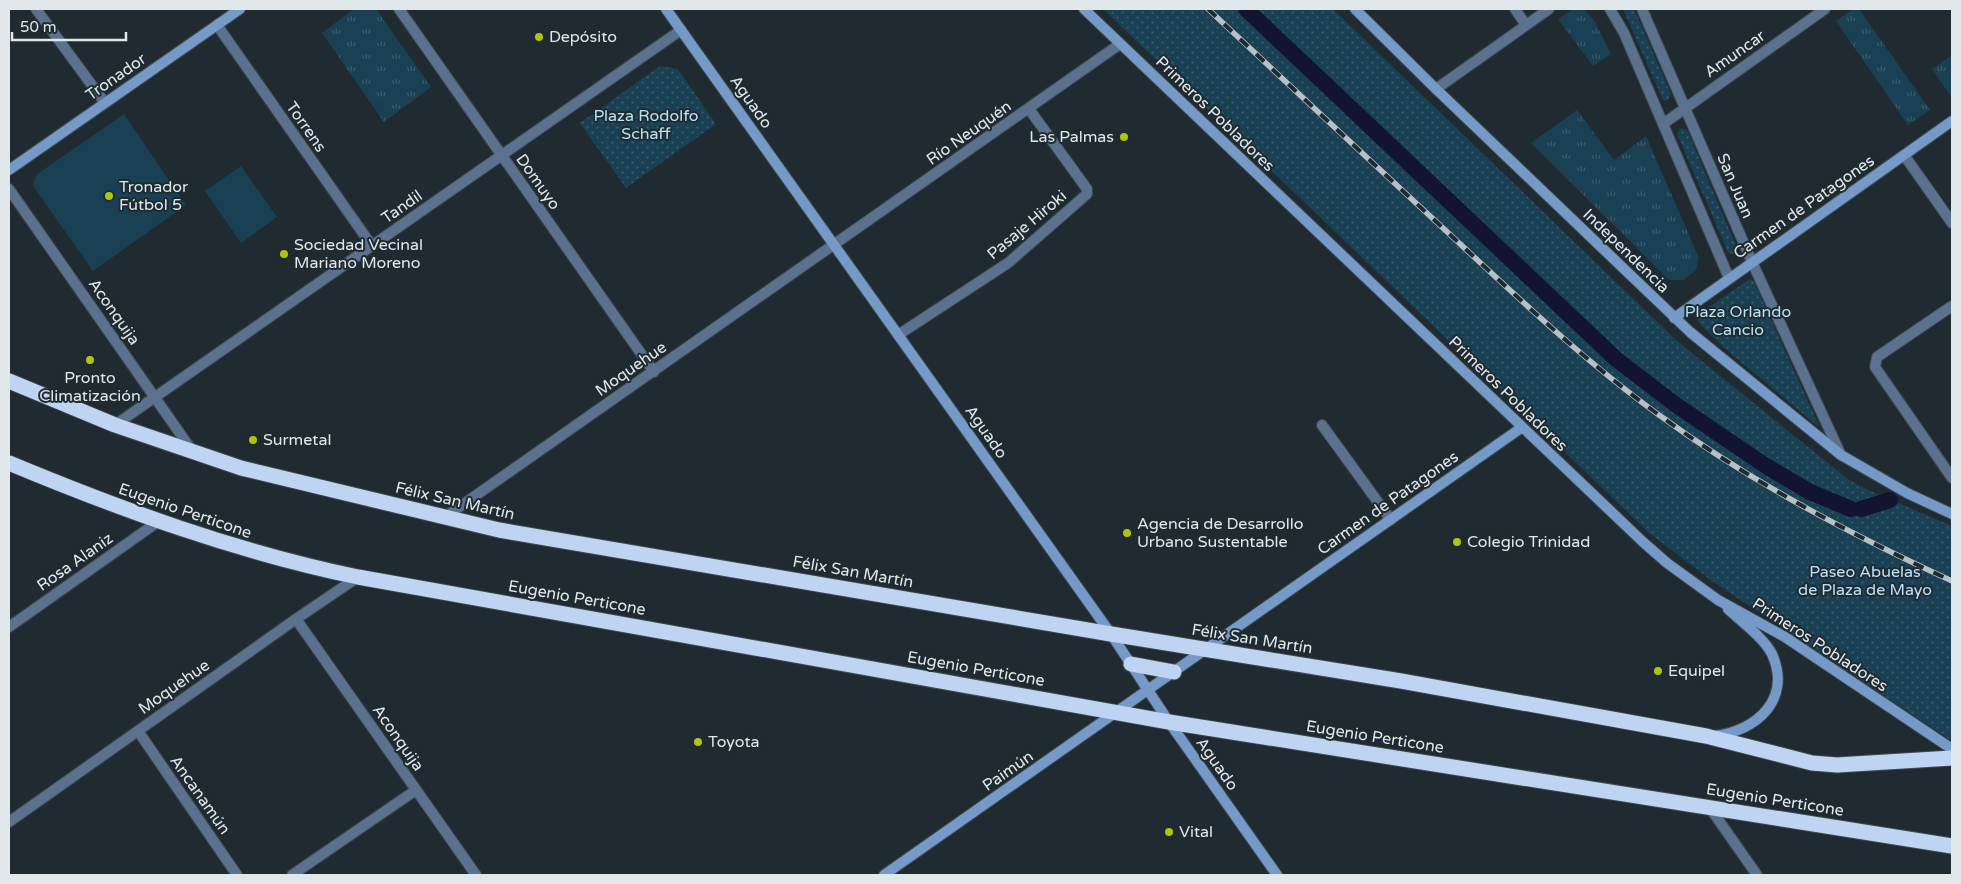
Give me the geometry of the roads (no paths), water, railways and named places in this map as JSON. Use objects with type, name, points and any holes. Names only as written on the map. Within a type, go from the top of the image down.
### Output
[{"type":"highway","name":"Félix San Martín","points":[[9,381],[115,425],[194,453],[260,473],[499,530],[1110,634],[1401,681],[1706,736],[1799,761],[1824,765],[1952,758]]},
{"type":"highway","name":"Eugenio Perticone","points":[[9,463],[159,521],[252,552],[358,577],[1169,722],[1952,846]]},
{"type":"highway","points":[[1131,664],[1174,672]]},
{"type":"street","points":[[36,9],[105,103]]},
{"type":"street","name":"Tronador","points":[[9,170],[240,9]]},
{"type":"street","name":"Domuyo","points":[[399,9],[654,372]]},
{"type":"street","name":"Aguado","points":[[666,9],[1110,634],[1169,722],[1277,875]]},
{"type":"street","name":"Primeros Pobladores","points":[[1084,9],[1521,428],[1667,563],[1718,600],[1785,637],[1952,749]]},
{"type":"street","name":"Independencia","points":[[1355,9],[1436,90],[1674,318],[1842,455],[1899,489],[1952,514]]},
{"type":"street","points":[[1515,9],[1526,25]]},
{"type":"street","points":[[1436,90],[1549,9]]},
{"type":"street","points":[[1610,9],[1624,33],[1729,278]]},
{"type":"street","name":"San Juan","points":[[1642,9],[1752,262],[1842,455]]},
{"type":"street","name":"Amuncar","points":[[1663,124],[1825,9]]},
{"type":"street","name":"Torrens","points":[[216,25],[372,246]]},
{"type":"street","name":"Tandil","points":[[115,425],[681,30]]},
{"type":"street","name":"Río Neuquén","points":[[834,246],[1120,44]]},
{"type":"street","name":"Pasaje Hiroki","points":[[898,335],[1008,263],[1087,194],[1087,188],[1029,109]]},
{"type":"street","name":"Carmen de Patagones","points":[[1674,318],[1952,121]]},
{"type":"street","points":[[1904,155],[1952,223]]},
{"type":"street","name":"Aconquija","points":[[9,189],[194,453]]},
{"type":"street","name":"Moquehue","points":[[445,517],[834,246]]},
{"type":"street","points":[[1952,306],[1880,355],[1874,367],[1952,478]]},
{"type":"street","points":[[1322,425],[1391,520]]},
{"type":"street","name":"Carmen de Patagones","points":[[1149,690],[1521,428]]},
{"type":"street","name":"Rosa Alaniz","points":[[9,627],[159,521]]},
{"type":"street","name":"Moquehue","points":[[9,822],[358,577]]},
{"type":"street","name":"Félix San Martín","points":[[1706,736],[1735,732],[1755,721],[1769,708],[1775,699],[1777,688],[1775,664],[1766,644],[1718,600]]},
{"type":"street","name":"Aconquija","points":[[296,619],[476,875]]},
{"type":"street","name":"Paimún","points":[[884,875],[1149,690]]},
{"type":"street","name":"Ancanamún","points":[[138,731],[237,875]]},
{"type":"street","points":[[292,875],[416,790]]},
{"type":"street","points":[[1710,808],[1757,875]]},
{"type":"waterway","points":[[1246,9],[1616,359],[1676,405],[1766,466],[1810,492],[1851,509]]},
{"type":"waterway","points":[[1861,509],[1890,500]]},
{"type":"railway","points":[[1208,9],[1522,302],[1631,394],[1729,463],[1765,485],[1876,545],[1952,581]]},
{"type":"place","name":"Depósito","points":[[539,37]]},
{"type":"place","name":"Las Palmas","points":[[1124,137]]},
{"type":"place","name":"Tronador Fútbol 5","points":[[109,196]]},
{"type":"place","name":"Sociedad Vecinal Mariano Moreno","points":[[284,254]]},
{"type":"place","name":"Pronto Climatización","points":[[90,360]]},
{"type":"place","name":"Surmetal","points":[[253,440]]},
{"type":"place","name":"Agencia de Desarrollo Urbano Sustentable","points":[[1127,533]]},
{"type":"place","name":"Colegio Trinidad","points":[[1457,542]]},
{"type":"place","name":"Equipel","points":[[1658,671]]},
{"type":"place","name":"Toyota","points":[[698,742]]},
{"type":"place","name":"Vital","points":[[1169,832]]},
{"type":"park label","name":"Plaza Rodolfo Schaff","points":[[646,125]]},
{"type":"park label","name":"Plaza Orlando Cancio","points":[[1738,321]]},
{"type":"park label","name":"Paseo Abuelas de Plaza de Mayo","points":[[1865,581]]}]
